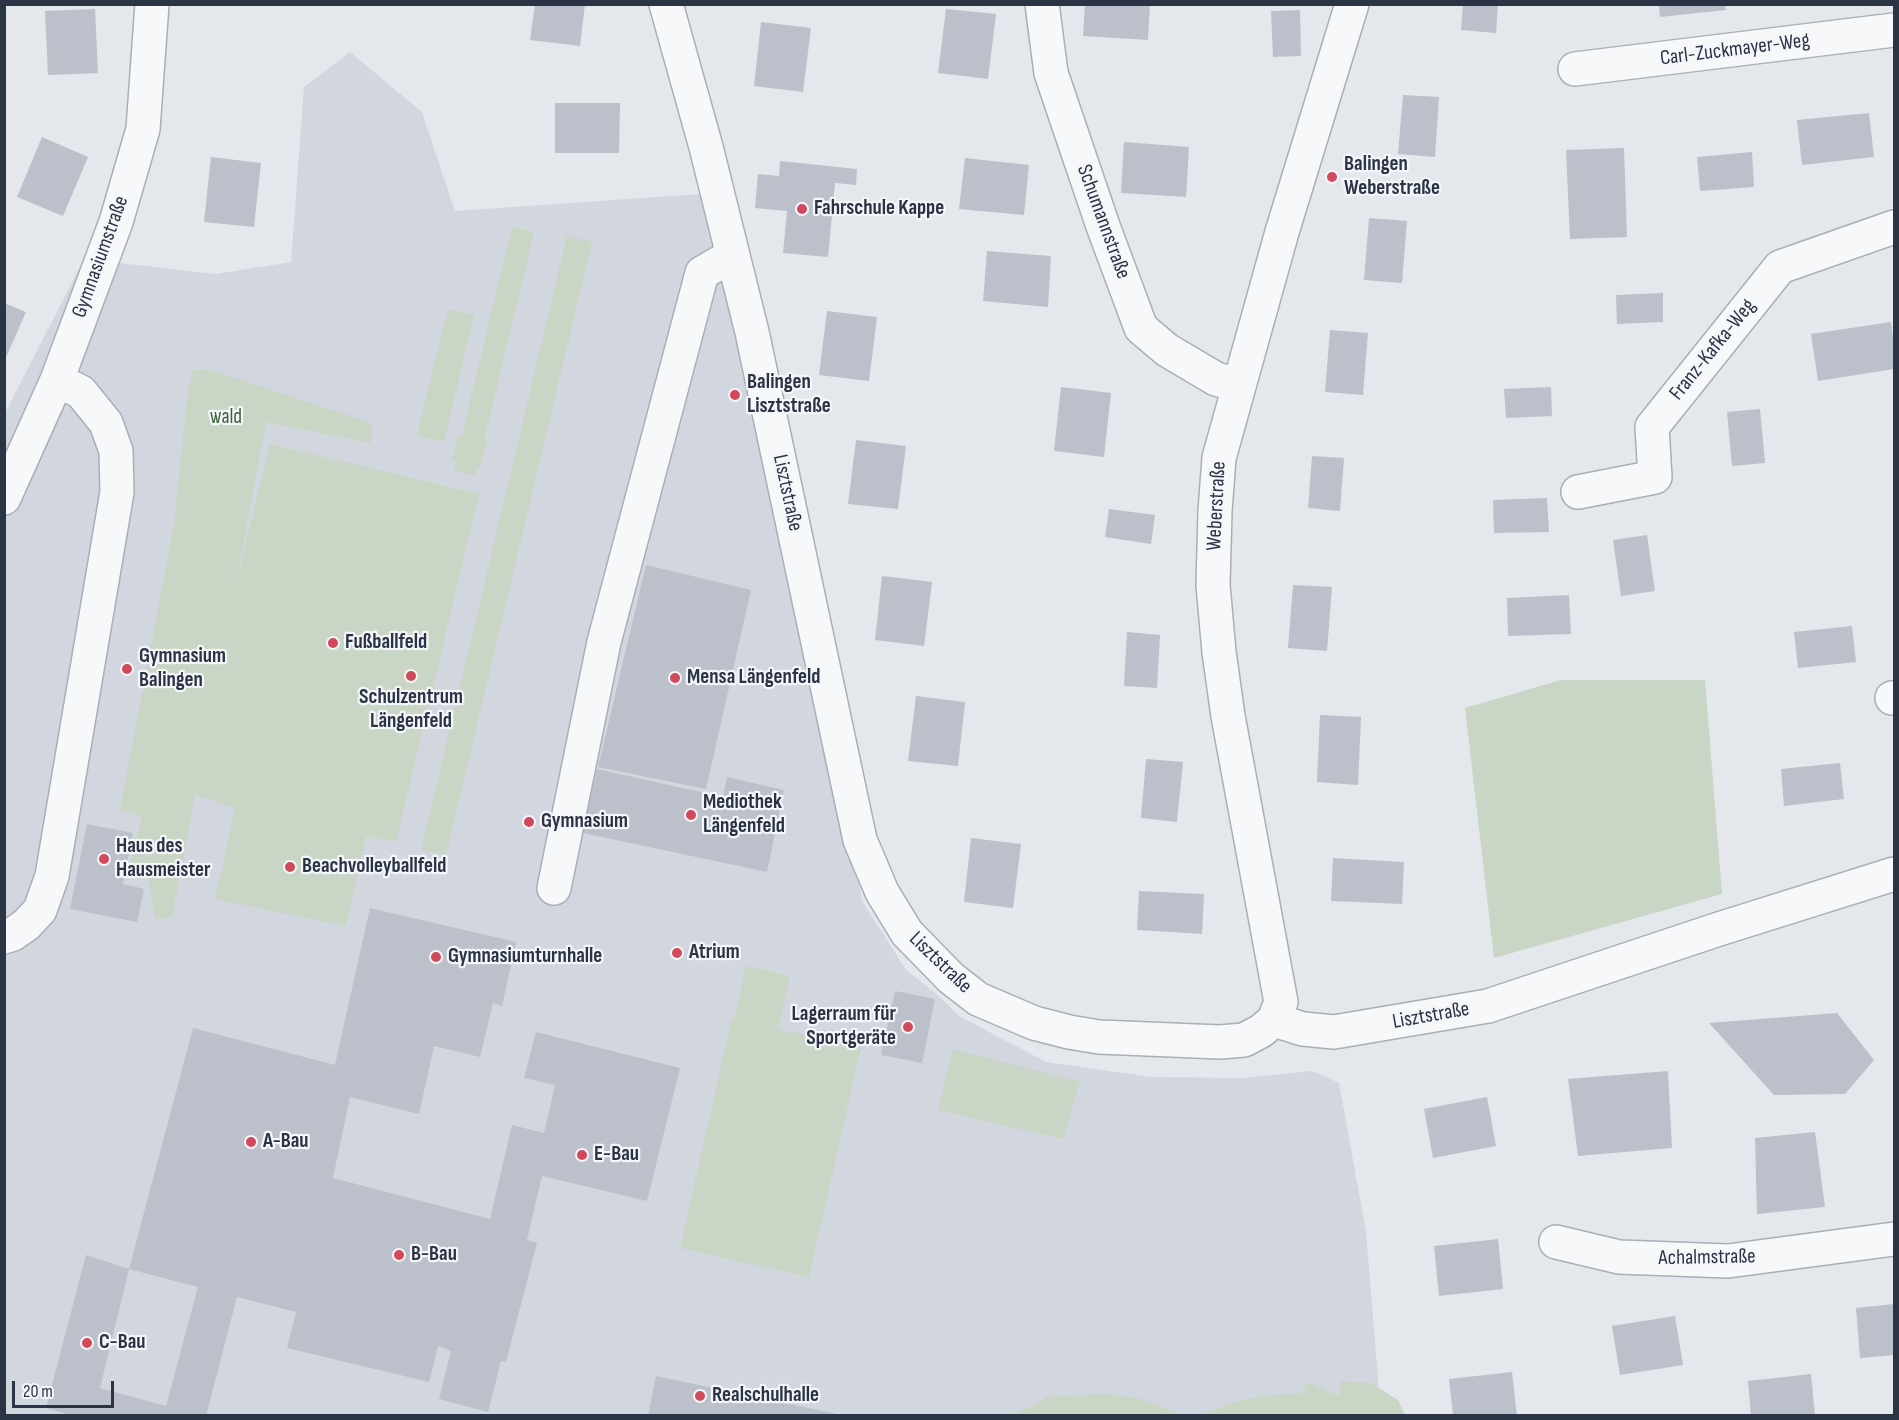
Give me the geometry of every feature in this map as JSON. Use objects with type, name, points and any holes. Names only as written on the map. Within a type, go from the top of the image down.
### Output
[{"type":"street","name":"Gymnasiumstraße","points":[[4,498],[57,380],[116,222],[144,129],[152,4]]},
{"type":"street","name":"Lisztstraße","points":[[666,4],[706,147],[755,344],[860,840],[882,892],[907,933],[951,978],[978,999],[1034,1023],[1099,1037],[1220,1042],[1244,1040],[1261,1031],[1274,1020],[1303,1029],[1334,1032],[1488,1006],[1719,929],[1894,874]]},
{"type":"street","name":"Schumannstraße","points":[[1042,4],[1051,73],[1103,226],[1141,328],[1167,350],[1216,380],[1238,385]]},
{"type":"street","name":"Weberstraße","points":[[1274,1020],[1281,1002],[1279,984],[1228,716],[1219,652],[1214,585],[1215,510],[1219,458],[1238,385],[1352,4]]},
{"type":"street","name":"Carl-Zuckmayer-Weg","points":[[1575,69],[1894,30]]},
{"type":"street","name":"Franz-Kafka-Weg","points":[[1578,492],[1655,477],[1652,427],[1780,267],[1894,227]]},
{"type":"street","points":[[554,888],[604,642],[702,273],[733,255]]},
{"type":"street","points":[[4,937],[13,934],[40,910],[52,876],[117,492],[116,451],[106,423],[81,392],[57,380]]},
{"type":"street","name":"Achalmstraße","points":[[1556,1242],[1619,1257],[1728,1262],[1894,1239]]},
{"type":"shaded area","name":"Schulzentrum Längenfeld","points":[[350,52],[422,112],[455,211],[716,193],[848,822],[862,901],[906,970],[940,997],[959,1016],[1046,1062],[1151,1077],[1244,1078],[1312,1071],[1339,1083],[1366,1232],[1381,1415],[5,1415],[4,415],[84,259],[216,274],[291,262],[304,87]]},
{"type":"green space","points":[[512,227],[534,232],[484,441],[487,442],[475,476],[454,471],[456,462],[452,460],[458,435],[462,435]]},
{"type":"green space","points":[[567,236],[592,242],[446,855],[421,850]]},
{"type":"green space","points":[[448,309],[474,315],[444,442],[417,435]]},
{"type":"green space","name":"Fußballfeld","points":[[194,370],[210,370],[372,423],[371,443],[266,422],[235,588],[270,444],[479,494],[396,842],[366,836],[346,926],[215,899],[235,808],[195,795],[172,917],[155,919],[148,875],[128,871],[142,816],[120,810],[174,524],[188,391]]},
{"type":"green space","points":[[1561,680],[1705,680],[1722,894],[1494,958],[1465,708]]},
{"type":"green space","points":[[746,966],[790,976],[778,1029],[861,1047],[809,1277],[680,1248]]},
{"type":"green space","points":[[953,1049],[1080,1082],[1063,1139],[938,1110]]},
{"type":"green space","points":[[1340,1381],[1371,1383],[1398,1400],[1405,1415],[1198,1415],[1241,1400],[1268,1395],[1301,1394],[1308,1382],[1339,1396]]},
{"type":"green space","points":[[1104,1394],[1138,1398],[1184,1415],[1017,1416],[1016,1414],[1048,1397]]},
{"type":"building","points":[[535,4],[585,4],[580,46],[530,40]]},
{"type":"building","points":[[1085,4],[1150,4],[1148,40],[1083,36]]},
{"type":"building","points":[[1463,4],[1498,4],[1496,33],[1461,30]]},
{"type":"building","points":[[1659,4],[1725,4],[1726,10],[1660,17]]},
{"type":"building","points":[[95,9],[98,73],[48,75],[45,11]]},
{"type":"building","points":[[946,9],[996,14],[988,79],[938,73]]},
{"type":"building","points":[[1300,10],[1301,56],[1273,57],[1271,11]]},
{"type":"building","points":[[761,22],[811,28],[803,92],[754,86]]},
{"type":"building","points":[[1403,95],[1439,97],[1435,157],[1398,154]]},
{"type":"building","points":[[555,103],[620,103],[619,153],[555,153]]},
{"type":"building","points":[[1869,113],[1874,157],[1802,165],[1797,120]]},
{"type":"building","points":[[42,137],[88,157],[63,216],[17,197]]},
{"type":"building","points":[[1124,142],[1189,147],[1186,197],[1121,193]]},
{"type":"building","points":[[1624,148],[1627,237],[1570,239],[1566,150]]},
{"type":"building","points":[[1752,152],[1754,187],[1700,191],[1697,157]]},
{"type":"building","points":[[211,157],[261,163],[254,227],[204,222]]},
{"type":"building","points":[[965,158],[1029,165],[1024,215],[959,209]]},
{"type":"building","name":"Fahrschule Kappe","points":[[780,161],[857,169],[856,185],[835,183],[828,257],[783,253],[787,211],[755,208],[758,174],[779,176]]},
{"type":"building","points":[[1369,218],[1407,221],[1402,283],[1364,280]]},
{"type":"building","points":[[987,251],[1051,256],[1048,307],[983,301]]},
{"type":"building","points":[[1663,293],[1663,322],[1617,324],[1616,295]]},
{"type":"building","points":[[4,303],[26,312],[4,362]]},
{"type":"building","points":[[827,311],[877,317],[869,381],[819,375]]},
{"type":"building","points":[[1891,322],[1894,369],[1818,381],[1811,334]]},
{"type":"building","points":[[1330,330],[1368,333],[1363,395],[1325,392]]},
{"type":"building","points":[[1061,387],[1111,393],[1104,457],[1054,451]]},
{"type":"building","points":[[1551,387],[1552,416],[1506,418],[1504,389]]},
{"type":"building","points":[[1760,409],[1765,463],[1732,466],[1727,412]]},
{"type":"building","points":[[856,440],[906,446],[898,509],[848,504]]},
{"type":"building","points":[[1312,456],[1344,458],[1340,511],[1308,508]]},
{"type":"building","points":[[1547,498],[1549,532],[1494,533],[1493,500]]},
{"type":"building","points":[[1109,509],[1155,515],[1151,544],[1105,537]]},
{"type":"building","points":[[1647,535],[1655,591],[1621,596],[1613,540]]},
{"type":"building","name":"Mensa Längenfeld","points":[[646,565],[751,590],[706,789],[598,767]]},
{"type":"building","points":[[882,576],[932,582],[924,646],[875,640]]},
{"type":"building","points":[[1293,585],[1332,587],[1327,651],[1288,648]]},
{"type":"building","points":[[1569,595],[1571,634],[1508,636],[1507,598]]},
{"type":"building","points":[[1852,626],[1856,662],[1798,668],[1794,632]]},
{"type":"building","points":[[1127,632],[1160,635],[1157,688],[1124,686]]},
{"type":"building","points":[[916,696],[965,702],[958,766],[908,761]]},
{"type":"building","points":[[1320,715],[1361,717],[1358,785],[1317,782]]},
{"type":"building","points":[[1146,759],[1183,762],[1177,822],[1141,818]]},
{"type":"building","points":[[1840,763],[1844,799],[1784,806],[1781,769]]},
{"type":"building","points":[[597,769],[723,797],[727,777],[784,790],[767,872],[583,833]]},
{"type":"building","name":"Haus des Hausmeister","points":[[87,824],[133,833],[123,884],[144,889],[137,922],[70,909]]},
{"type":"building","points":[[971,838],[1021,844],[1013,908],[964,902]]},
{"type":"building","points":[[1333,858],[1404,862],[1402,904],[1331,901]]},
{"type":"building","points":[[1139,891],[1204,894],[1202,934],[1137,930]]},
{"type":"building","points":[[370,908],[516,942],[502,1006],[493,1003],[480,1057],[434,1046],[419,1114],[350,1097],[333,1178],[490,1219],[512,1125],[544,1133],[555,1085],[524,1078],[536,1032],[680,1068],[647,1201],[542,1176],[527,1240],[537,1243],[506,1362],[501,1361],[488,1412],[439,1399],[451,1351],[438,1346],[429,1382],[287,1348],[296,1312],[237,1297],[206,1416],[74,1416],[46,1408],[86,1255],[129,1269],[193,1028],[335,1065]],"holes":[[[129,1269],[198,1287],[166,1406],[100,1388]]]},
{"type":"building","name":"Lagerraum für Sportgeräte","points":[[895,991],[935,999],[922,1063],[881,1055]]},
{"type":"building","points":[[1837,1013],[1874,1060],[1845,1094],[1774,1095],[1709,1023]]},
{"type":"building","points":[[1668,1071],[1672,1148],[1578,1156],[1568,1079]]},
{"type":"building","points":[[1487,1097],[1496,1146],[1433,1158],[1424,1109]]},
{"type":"building","points":[[1815,1132],[1825,1207],[1757,1214],[1755,1138]]},
{"type":"building","points":[[1498,1239],[1503,1289],[1439,1296],[1434,1246]]},
{"type":"building","points":[[1894,1304],[1894,1355],[1860,1358],[1856,1308]]},
{"type":"building","points":[[1675,1316],[1683,1365],[1620,1375],[1612,1326]]},
{"type":"building","points":[[1512,1372],[1517,1416],[1453,1416],[1449,1379]]},
{"type":"building","points":[[1811,1374],[1815,1416],[1751,1416],[1748,1381]]},
{"type":"building","name":"Realschulhalle","points":[[656,1376],[837,1414],[837,1416],[648,1416]]},
{"type":"place","name":"Balingen Weberstraße","points":[[1332,177]]},
{"type":"place","name":"Fahrschule Kappe","points":[[802,209]]},
{"type":"place","name":"Balingen Lisztstraße","points":[[735,395]]},
{"type":"place","name":"Fußballfeld","points":[[333,643]]},
{"type":"place","name":"Gymnasium Balingen","points":[[127,669]]},
{"type":"place","name":"Schulzentrum Längenfeld","points":[[411,676]]},
{"type":"place","name":"Mensa Längenfeld","points":[[675,678]]},
{"type":"place","name":"Mediothek Längenfeld","points":[[691,815]]},
{"type":"place","name":"Gymnasium","points":[[529,822]]},
{"type":"place","name":"Haus des Hausmeister","points":[[104,859]]},
{"type":"place","name":"Beachvolleyballfeld","points":[[290,867]]},
{"type":"place","name":"Atrium","points":[[677,953]]},
{"type":"place","name":"Gymnasiumturnhalle","points":[[436,957]]},
{"type":"place","name":"Lagerraum für Sportgeräte","points":[[908,1027]]},
{"type":"place","name":"A-Bau","points":[[251,1142]]},
{"type":"place","name":"E-Bau","points":[[582,1155]]},
{"type":"place","name":"B-Bau","points":[[399,1255]]},
{"type":"place","name":"C-Bau","points":[[87,1343]]},
{"type":"place","name":"Realschulhalle","points":[[700,1396]]},
{"type":"park label","name":"wald","points":[[226,418]]}]
